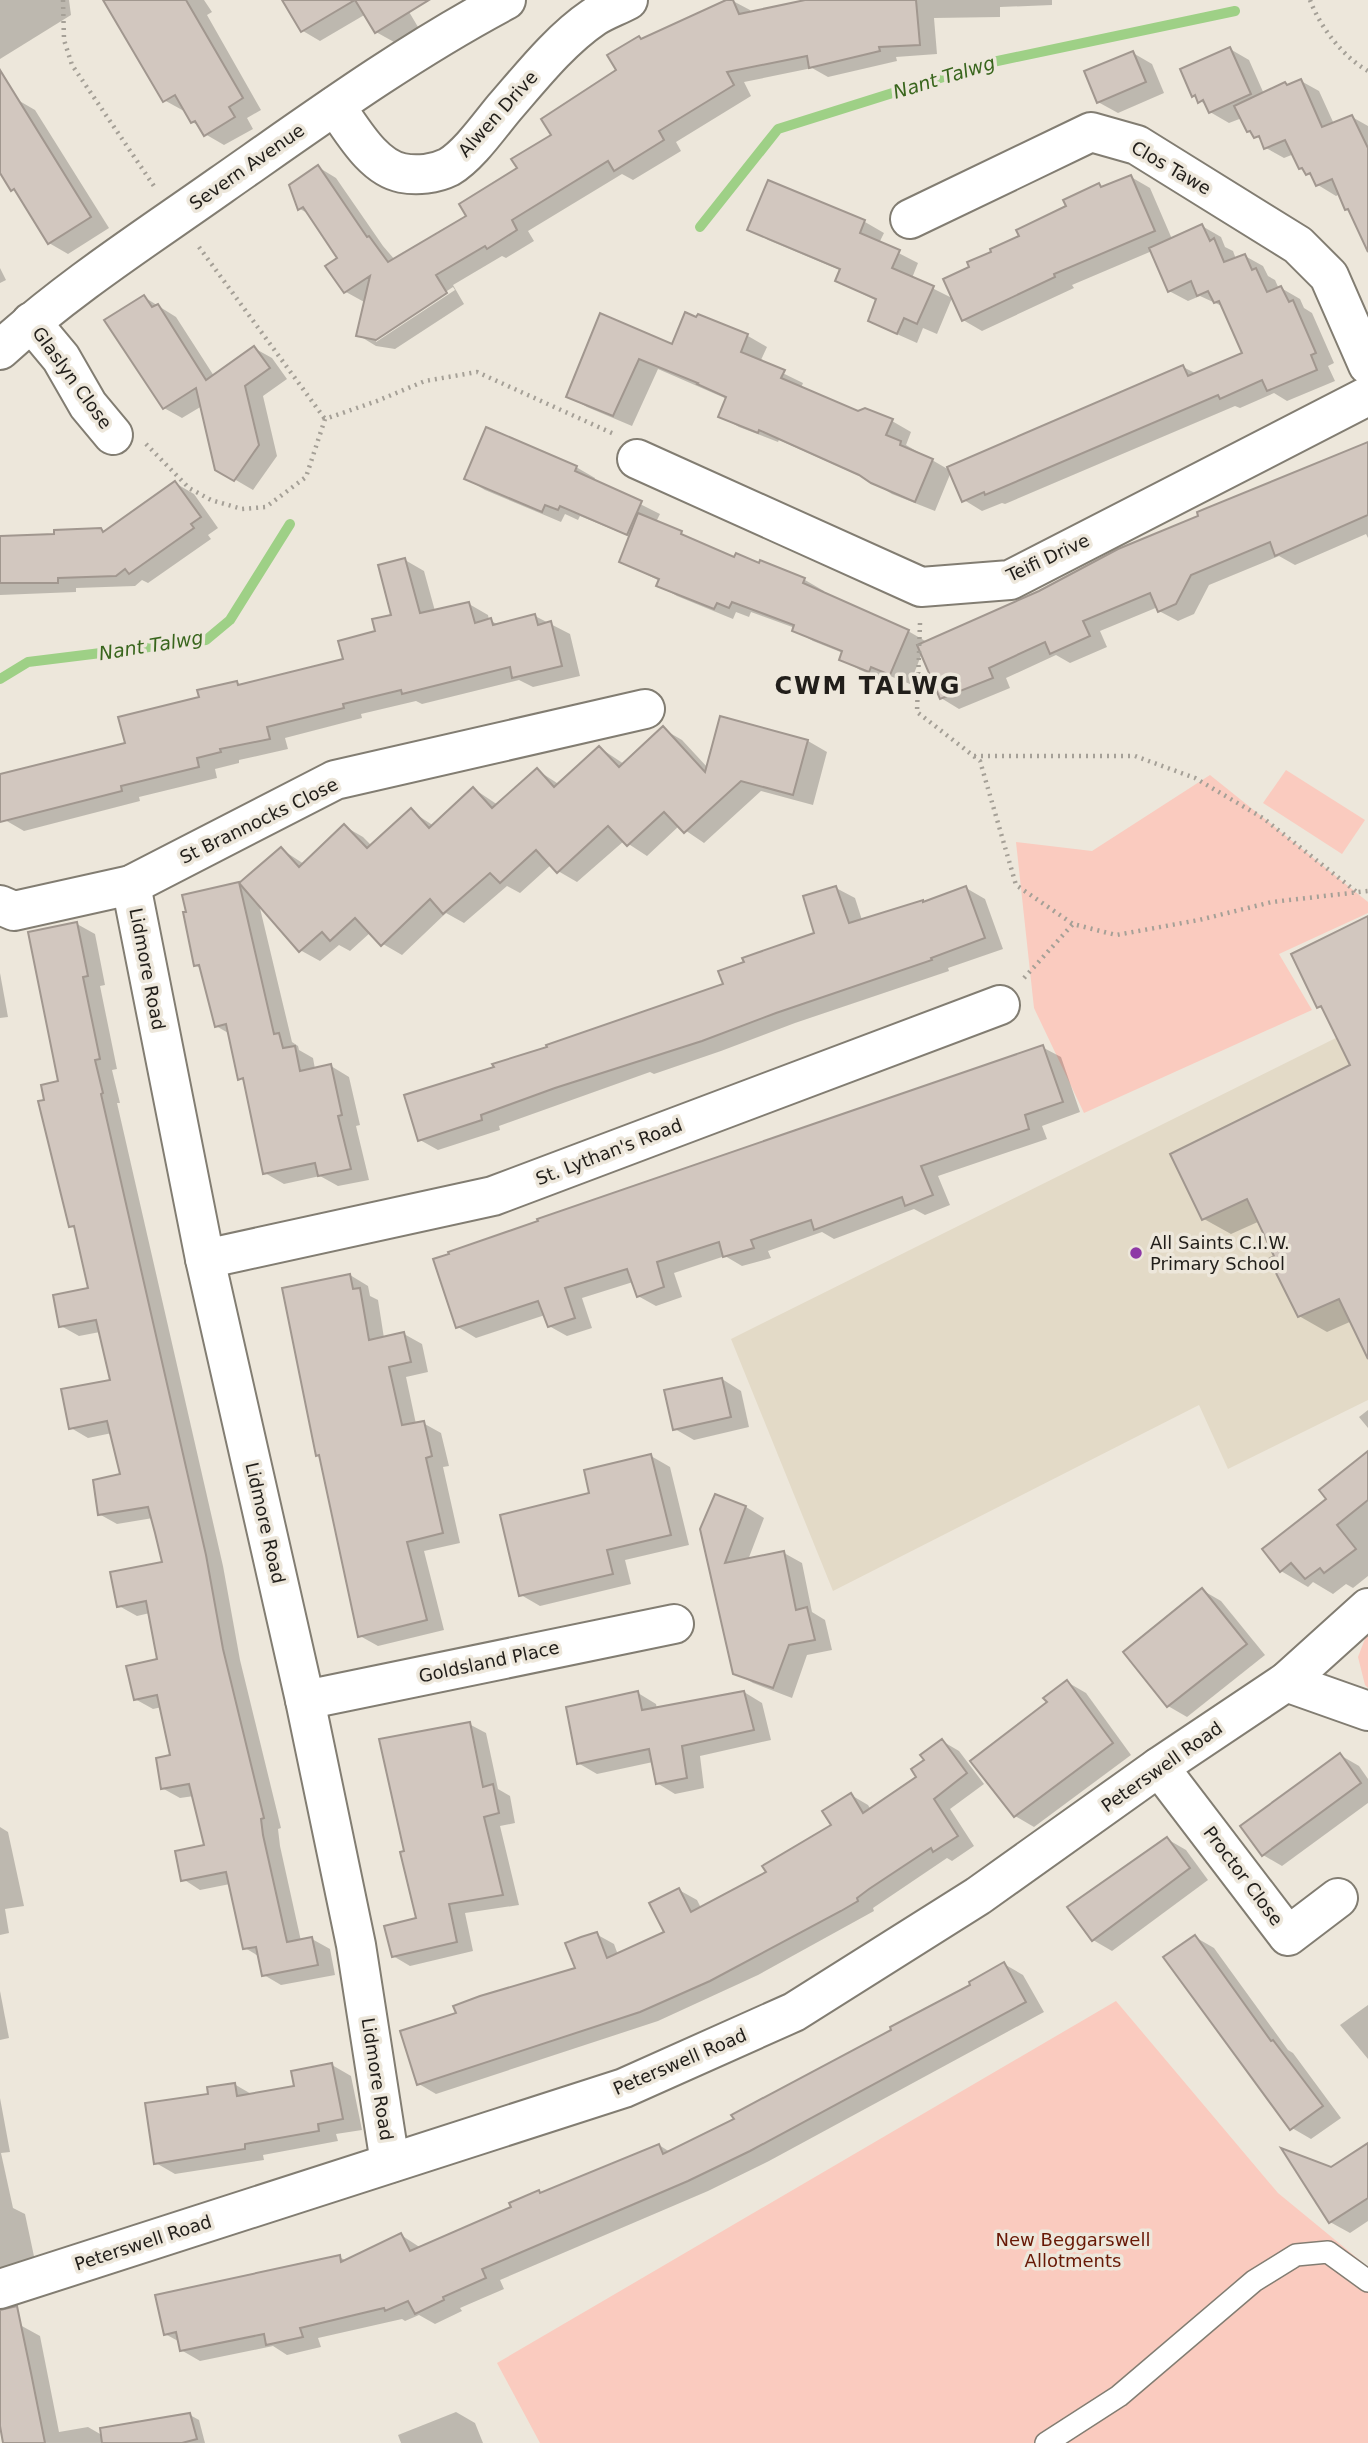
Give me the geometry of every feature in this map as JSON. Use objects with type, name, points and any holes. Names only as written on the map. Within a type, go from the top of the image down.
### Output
[{"type":"street","name":"Severn Avenue","points":[[0,350],[31,322],[90,277],[335,106],[423,47],[506,0]]},
{"type":"street","name":"Alwen Drive","points":[[335,106],[367,149],[381,163],[400,173],[426,175],[450,166],[473,145],[523,86],[563,44],[594,17],[628,0]]},
{"type":"street","name":"Clos Tawe","points":[[910,219],[1091,132],[1137,145],[1298,245],[1329,276],[1368,365]]},
{"type":"street","name":"Glaslyn Close","points":[[31,322],[61,358],[88,405],[113,435]]},
{"type":"street","name":"Teifi Drive","points":[[637,459],[921,587],[1010,580],[1368,396]]},
{"type":"street","name":"St Brannocks Close","points":[[0,905],[14,911],[131,885],[335,780],[645,709]]},
{"type":"street","name":"Lidmore Road","points":[[131,885],[205,1259],[305,1700],[356,1945],[390,2163]]},
{"type":"street","name":"St. Lythan's Road","points":[[205,1259],[493,1196],[1000,1004]]},
{"type":"street","name":"Peterswell Road","points":[[0,2289],[624,2088],[794,2012],[978,1896],[1159,1767],[1286,1682],[1368,1608]]},
{"type":"street","name":"Goldsland Place","points":[[305,1700],[674,1624]]},
{"type":"street","points":[[1286,1682],[1368,1711]]},
{"type":"street","name":"Proctor Close","points":[[1159,1767],[1288,1936],[1338,1898]]},
{"type":"lane","points":[[1045,2443],[1119,2396],[1254,2281],[1296,2255],[1328,2252],[1368,2281]]},
{"type":"path","points":[[63,0],[64,40],[72,65],[145,173]]},
{"type":"path","points":[[1310,0],[1317,17],[1354,63],[1368,71]]},
{"type":"path","points":[[199,247],[324,419]]},
{"type":"path","points":[[324,419],[425,381],[477,372],[612,432],[637,459]]},
{"type":"path","points":[[113,435],[139,437],[189,488],[211,500],[242,509],[266,507],[306,477],[324,419]]},
{"type":"path","points":[[921,587],[917,712],[980,761],[1016,885],[1073,924],[1116,935],[1199,920],[1272,902],[1368,891]]},
{"type":"path","points":[[974,756],[1135,756],[1195,778],[1263,818],[1358,893]]},
{"type":"path","points":[[1000,1004],[1073,924]]},
{"type":"shaded area","name":"All Saints C.I.W. Primary School","points":[[1368,1022],[1368,1400],[1228,1469],[1199,1405],[833,1591],[731,1339]]},
{"type":"green space","points":[[1286,770],[1365,820],[1342,854],[1263,803]]},
{"type":"green space","points":[[1210,775],[1368,902],[1368,913],[1279,954],[1312,1010],[1084,1113],[1034,1008],[1016,842],[1092,851]]},
{"type":"green space","points":[[1368,1631],[1368,1688],[1358,1657]]},
{"type":"green space","name":"New Beggarswell Allotments","points":[[1116,2001],[1278,2193],[1368,2267],[1368,2443],[540,2443],[497,2363]]},
{"type":"building","points":[[103,0],[186,0],[243,98],[229,107],[235,117],[204,136],[195,121],[191,123],[175,95],[163,102]]},
{"type":"building","points":[[282,0],[355,0],[301,32]]},
{"type":"building","points":[[355,0],[429,0],[375,33]]},
{"type":"building","points":[[726,0],[733,0],[739,14],[805,0],[916,0],[920,45],[879,47],[880,51],[809,68],[807,56],[727,72],[734,85],[659,131],[664,140],[614,171],[608,161],[512,220],[517,230],[436,275],[447,293],[376,340],[356,336],[370,276],[344,293],[325,266],[337,258],[303,207],[298,210],[289,185],[318,165],[367,237],[369,236],[388,262],[466,216],[459,204],[517,168],[511,159],[551,135],[541,119],[616,70],[607,55],[639,36],[641,39]]},
{"type":"building","points":[[1230,47],[1251,94],[1209,113],[1203,100],[1198,103],[1195,95],[1192,97],[1180,69]]},
{"type":"building","points":[[1133,51],[1146,82],[1097,103],[1084,71]]},
{"type":"building","points":[[0,70],[91,217],[48,244],[14,189],[11,191],[0,173]]},
{"type":"building","points":[[1301,79],[1322,127],[1352,115],[1368,148],[1368,252],[1332,179],[1316,186],[1310,173],[1306,175],[1302,168],[1299,169],[1285,140],[1264,149],[1259,136],[1254,138],[1250,131],[1247,132],[1234,106],[1285,82],[1287,85]]},
{"type":"building","points":[[1131,175],[1155,231],[1054,274],[1055,277],[962,321],[943,279],[969,267],[967,262],[1019,236],[1016,230],[1066,206],[1063,200],[1099,183],[1101,187]]},
{"type":"building","points":[[768,180],[865,220],[860,233],[900,250],[892,268],[934,286],[917,324],[904,318],[897,334],[868,321],[876,299],[835,281],[840,269],[747,230]]},
{"type":"building","points":[[1202,224],[1210,241],[1214,238],[1224,262],[1245,254],[1252,270],[1256,268],[1267,292],[1281,286],[1289,302],[1293,300],[1316,353],[1311,355],[1317,370],[1267,391],[1262,380],[1220,399],[1218,395],[985,495],[984,492],[962,502],[947,467],[1183,365],[1188,376],[1242,353],[1219,301],[1214,303],[1208,291],[1197,296],[1191,281],[1168,292],[1149,248]]},
{"type":"building","points":[[144,295],[152,307],[158,304],[206,380],[254,346],[270,368],[245,386],[259,445],[234,481],[215,470],[196,388],[163,409],[104,320]]},
{"type":"building","points":[[685,312],[696,317],[698,314],[748,334],[741,352],[785,370],[781,378],[858,411],[865,408],[893,419],[886,435],[901,441],[900,445],[933,459],[915,502],[759,430],[758,433],[718,417],[726,397],[639,359],[613,416],[566,397],[600,313],[672,344]]},
{"type":"building","points":[[486,427],[577,466],[575,471],[642,501],[627,535],[560,506],[558,510],[545,505],[542,512],[464,479]]},
{"type":"building","points":[[1368,442],[1368,515],[1275,556],[1270,542],[1191,575],[1176,604],[1158,612],[1150,593],[1083,621],[1090,636],[1050,654],[1045,642],[989,668],[993,678],[940,699],[917,645],[1039,591],[1118,549],[1198,516],[1197,512]]},
{"type":"building","points":[[175,481],[201,517],[191,524],[194,528],[129,574],[125,569],[116,576],[58,578],[58,583],[0,583],[0,536],[54,534],[54,530],[101,528],[103,532]]},
{"type":"building","points":[[638,513],[734,557],[736,553],[759,563],[760,560],[805,578],[803,583],[909,630],[890,675],[871,667],[869,672],[839,660],[842,651],[792,631],[794,625],[732,602],[729,608],[717,603],[714,609],[656,586],[659,579],[619,562]]},
{"type":"building","points":[[405,558],[420,613],[469,602],[475,623],[491,618],[493,625],[535,614],[538,625],[551,621],[562,666],[512,678],[510,667],[402,694],[401,690],[343,704],[344,708],[267,727],[270,739],[220,749],[221,752],[197,758],[199,767],[121,786],[122,791],[0,822],[0,774],[125,743],[118,717],[199,697],[197,690],[237,681],[238,685],[343,659],[338,641],[375,631],[372,619],[391,615],[378,565]]},
{"type":"building","points":[[720,716],[808,740],[793,795],[741,781],[684,833],[664,812],[627,846],[608,826],[557,873],[536,850],[500,883],[490,873],[443,914],[430,899],[381,946],[355,918],[330,941],[322,932],[299,952],[239,883],[281,847],[299,867],[344,824],[367,848],[411,808],[429,828],[473,787],[492,808],[537,768],[554,787],[599,746],[619,767],[663,726],[705,772]]},
{"type":"building","points":[[239,882],[274,1034],[279,1033],[283,1048],[295,1046],[300,1071],[331,1064],[342,1115],[338,1116],[351,1169],[318,1176],[315,1163],[263,1174],[243,1078],[238,1080],[226,1024],[215,1027],[199,965],[194,966],[183,912],[186,912],[182,895]]},
{"type":"building","points":[[836,886],[849,923],[923,902],[966,886],[985,938],[931,958],[932,960],[702,1041],[555,1088],[481,1115],[482,1120],[418,1141],[404,1095],[494,1067],[492,1064],[723,984],[718,971],[744,962],[742,958],[814,933],[803,896]]},
{"type":"building","points":[[1368,916],[1368,1359],[1339,1299],[1298,1317],[1269,1259],[1274,1256],[1247,1199],[1202,1220],[1170,1154],[1350,1065],[1321,1006],[1317,1008],[1291,954]]},
{"type":"building","points":[[77,922],[88,976],[83,977],[100,1059],[95,1060],[103,1093],[101,1094],[206,1555],[223,1649],[264,1818],[261,1819],[263,1835],[287,1942],[312,1937],[318,1965],[262,1976],[256,1947],[243,1949],[226,1872],[181,1881],[175,1851],[204,1845],[189,1784],[161,1789],[156,1758],[170,1755],[157,1695],[134,1700],[126,1666],[157,1659],[146,1601],[117,1607],[110,1572],[162,1562],[155,1533],[148,1507],[98,1515],[93,1480],[120,1474],[107,1421],[69,1429],[61,1389],[110,1380],[96,1320],[59,1327],[53,1295],[88,1288],[74,1226],[69,1227],[38,1101],[44,1100],[41,1085],[58,1081],[28,932]]},
{"type":"building","points":[[1043,1045],[1063,1102],[1025,1115],[1029,1129],[921,1166],[933,1195],[905,1206],[902,1197],[814,1230],[811,1220],[751,1240],[754,1248],[723,1257],[719,1242],[657,1262],[664,1287],[637,1297],[627,1269],[565,1288],[575,1318],[548,1327],[538,1301],[456,1328],[433,1259],[538,1221],[537,1219]]},
{"type":"building","points":[[350,1274],[353,1289],[360,1288],[369,1340],[404,1332],[411,1362],[389,1367],[402,1425],[424,1421],[432,1456],[426,1458],[443,1533],[407,1542],[427,1620],[358,1637],[319,1455],[316,1456],[282,1288]]},
{"type":"building","points":[[722,1378],[731,1417],[673,1430],[664,1390]]},
{"type":"building","points":[[1368,1451],[1368,1500],[1337,1525],[1356,1549],[1324,1573],[1320,1568],[1305,1579],[1291,1563],[1280,1572],[1262,1549],[1326,1499],[1319,1490]]},
{"type":"building","points":[[651,1454],[671,1535],[607,1550],[613,1574],[519,1596],[500,1515],[589,1493],[584,1470]]},
{"type":"building","points":[[715,1494],[746,1506],[725,1563],[784,1551],[796,1610],[807,1607],[815,1640],[789,1645],[773,1688],[733,1674],[700,1529]]},
{"type":"building","points":[[1202,1588],[1247,1644],[1167,1707],[1123,1652]]},
{"type":"building","points":[[1067,1680],[1113,1743],[1014,1817],[970,1761],[1047,1702],[1043,1698]]},
{"type":"building","points":[[638,1691],[642,1710],[744,1691],[754,1730],[682,1746],[687,1778],[656,1784],[649,1749],[577,1764],[566,1707]]},
{"type":"building","points":[[470,1722],[483,1787],[493,1784],[499,1813],[484,1817],[503,1895],[449,1904],[457,1942],[392,1957],[384,1926],[416,1918],[400,1852],[404,1851],[379,1739]]},
{"type":"building","points":[[942,1739],[967,1773],[934,1799],[958,1836],[933,1852],[931,1848],[841,1911],[710,1981],[640,2012],[417,2085],[400,2031],[456,2013],[453,2006],[480,1996],[575,1968],[565,1943],[597,1932],[607,1958],[664,1932],[649,1903],[679,1888],[691,1912],[766,1872],[762,1866],[831,1825],[822,1811],[851,1793],[863,1813],[916,1777],[911,1769],[924,1760],[920,1755]]},
{"type":"building","points":[[1340,1753],[1361,1783],[1262,1856],[1240,1826]]},
{"type":"building","points":[[1167,1837],[1190,1868],[1092,1941],[1067,1907]]},
{"type":"building","points":[[1195,1935],[1271,2041],[1273,2040],[1323,2106],[1290,2130],[1163,1957]]},
{"type":"building","points":[[1004,1962],[1026,2002],[750,2151],[688,2181],[482,2269],[486,2278],[443,2297],[444,2300],[415,2314],[408,2301],[385,2311],[384,2308],[300,2328],[303,2337],[266,2345],[264,2334],[180,2351],[176,2332],[164,2335],[155,2295],[340,2255],[341,2262],[401,2233],[410,2251],[511,2207],[509,2203],[539,2190],[540,2193],[659,2144],[663,2154],[734,2119],[731,2115],[891,2030],[890,2027],[970,1985],[969,1982]]},
{"type":"building","points":[[332,2063],[343,2119],[318,2124],[319,2131],[245,2144],[245,2149],[154,2164],[145,2103],[208,2094],[207,2087],[235,2083],[237,2096],[294,2086],[291,2071]]},
{"type":"building","points":[[1368,2143],[1368,2198],[1329,2223],[1281,2148],[1331,2167]]},
{"type":"building","points":[[17,2306],[45,2443],[3,2443],[0,2426],[0,2310]]},
{"type":"building","points":[[190,2413],[197,2439],[182,2443],[102,2443],[100,2428]]},
{"type":"waterway","name":"Nant Talwg","points":[[700,227],[778,129],[988,63],[1235,11]]},
{"type":"waterway","name":"Nant Talwg","points":[[0,679],[28,662],[206,640],[230,620],[290,524]]},
{"type":"place","name":"All Saints C.I.W. Primary School","points":[[1136,1253]]},
{"type":"district","name":"CWM TALWG","points":[[868,686]]}]
